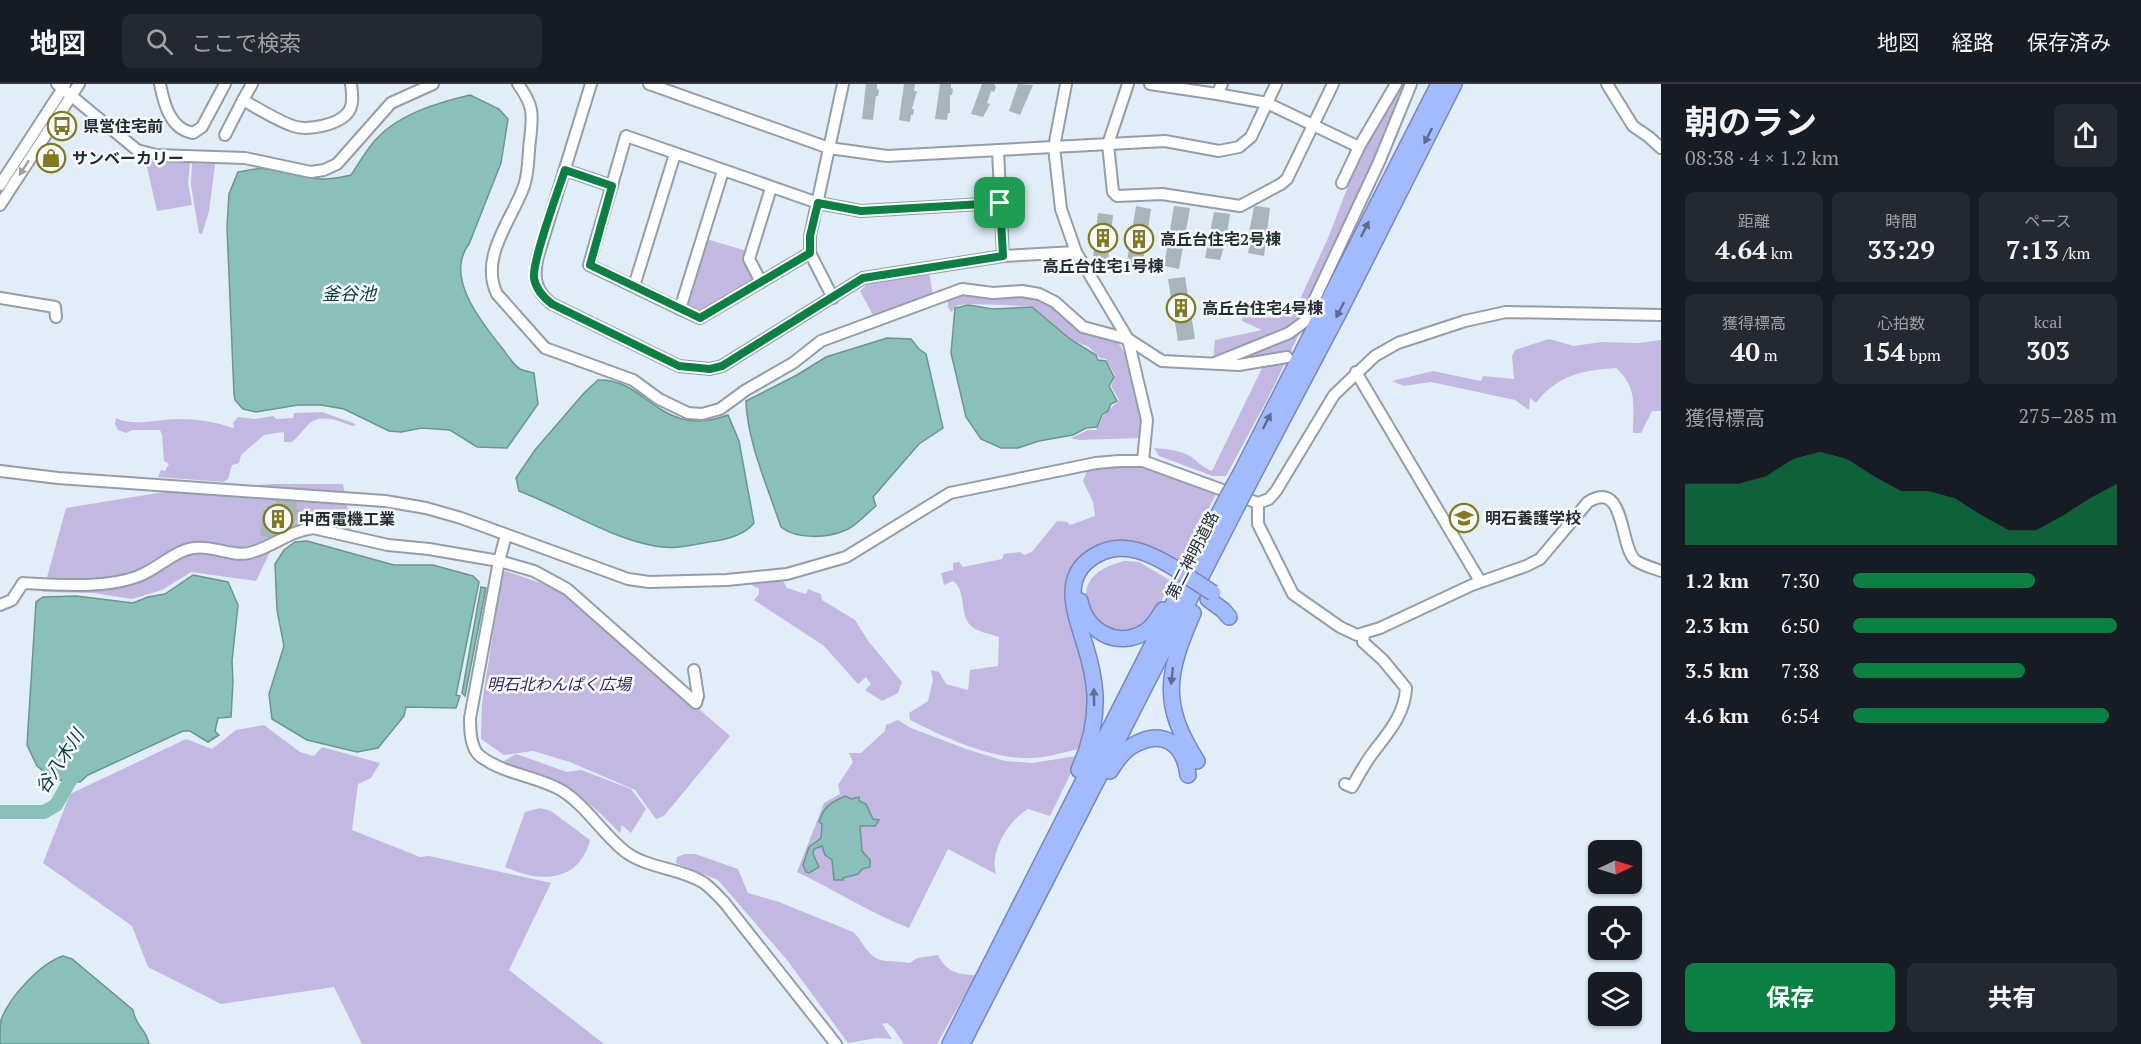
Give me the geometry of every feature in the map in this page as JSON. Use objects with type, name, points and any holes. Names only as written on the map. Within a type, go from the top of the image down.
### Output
[{"type":"highway","name":"第二神明道路","points":[[962,1044],[970,1017],[996,956],[1180,591],[1246,476],[1439,84]]},
{"type":"highway","name":"第二神明道路","points":[[1246,476],[1338,314],[1454,84]]},
{"type":"highway","name":"第二神明道路","points":[[950,1044],[970,1017],[1041,869],[1090,791],[1219,543],[1232,503]]},
{"type":"highway","points":[[1197,761],[1185,744],[1176,720],[1170,695],[1171,681],[1177,650],[1208,577],[1219,543]]},
{"type":"highway","points":[[1041,869],[1092,734],[1095,696],[1092,671],[1073,608],[1072,596],[1076,578],[1091,559],[1101,553],[1123,548],[1136,549],[1210,596],[1223,610],[1229,611]]},
{"type":"highway","points":[[1171,571],[1136,557],[1117,555],[1100,561],[1086,575],[1082,585],[1079,595],[1083,613],[1089,624],[1101,634],[1112,638],[1129,638],[1144,632],[1155,622],[1180,591]]},
{"type":"highway","points":[[1090,791],[1131,747],[1151,739],[1162,738],[1181,750],[1186,761],[1188,775]]},
{"type":"street","points":[[0,185],[64,88],[79,84]]},
{"type":"street","points":[[160,84],[168,113],[176,126],[193,133],[202,127],[225,84]]},
{"type":"street","points":[[225,135],[252,84]]},
{"type":"street","points":[[243,100],[294,126],[306,128],[335,122],[349,111],[353,97],[351,84]]},
{"type":"street","points":[[64,88],[137,150],[156,155],[245,158],[311,172],[324,170],[337,164],[391,103],[432,84]]},
{"type":"street","points":[[518,84],[533,110],[525,183],[498,241],[491,271],[492,284],[497,294],[545,348],[633,380],[676,409],[688,414],[702,414],[720,409],[746,390],[793,363],[821,341],[962,289],[993,293],[1022,291],[1039,294],[1055,302],[1083,327],[1128,339],[1162,361],[1239,365],[1287,357]]},
{"type":"street","points":[[591,84],[538,256],[534,279],[543,297],[552,304],[679,366],[710,369],[722,366],[863,278],[1003,256],[1076,252]]},
{"type":"street","points":[[649,84],[830,148],[887,156],[1165,141],[1232,150],[1245,144],[1251,137],[1276,84]]},
{"type":"street","points":[[833,298],[810,253],[810,236],[843,84]]},
{"type":"street","points":[[1066,84],[1054,147],[1061,209],[1076,252],[1128,339],[1147,420],[1143,461]]},
{"type":"street","points":[[1128,84],[1108,144],[1113,192],[1117,196],[1162,194],[1240,206],[1287,179],[1333,84]]},
{"type":"street","points":[[1150,84],[1219,89],[1267,103],[1359,147]]},
{"type":"street","points":[[1342,183],[1359,147],[1396,84]]},
{"type":"street","points":[[1212,364],[1288,333],[1304,322],[1378,162],[1411,84]]},
{"type":"street","points":[[1607,84],[1633,126],[1661,148]]},
{"type":"street","points":[[0,205],[64,88]]},
{"type":"street","points":[[810,253],[700,318],[590,265],[626,136],[818,203],[861,211],[1000,203]]},
{"type":"street","points":[[998,150],[1003,256]]},
{"type":"street","points":[[634,286],[675,154]]},
{"type":"street","points":[[565,170],[612,186]]},
{"type":"street","points":[[680,309],[723,171]]},
{"type":"street","points":[[761,282],[749,259],[771,188]]},
{"type":"street","points":[[0,298],[55,307],[56,317]]},
{"type":"street","points":[[0,471],[385,501],[426,508],[461,518],[602,571],[650,582],[727,580],[787,574],[846,557],[950,493],[1119,460],[1143,461],[1258,503],[1269,499],[1275,491],[1334,395],[1375,356],[1398,343],[1465,321],[1506,312],[1661,315]]},
{"type":"street","points":[[1356,372],[1480,581]]},
{"type":"street","points":[[1258,503],[1258,524],[1293,594],[1340,627],[1358,635],[1480,581],[1526,566],[1540,558],[1588,502],[1601,497],[1610,500],[1617,507],[1630,553],[1636,561],[1661,571]]},
{"type":"street","points":[[0,605],[12,600],[23,583],[96,584],[121,580],[140,576],[194,548],[238,554],[249,553],[302,529],[313,528],[388,545],[499,561],[534,571],[567,589],[696,703],[698,696],[694,670]]},
{"type":"street","points":[[506,535],[499,561],[470,718],[476,751],[480,756],[502,767],[559,789],[575,801],[627,853],[704,883],[724,902],[836,1044]]},
{"type":"street","points":[[1345,784],[1352,787],[1371,755],[1390,732],[1406,700],[1406,688],[1383,660],[1363,642],[1364,634]]},
{"type":"green space","points":[[1402,84],[1406,84],[1395,114],[1303,312],[1302,319],[1289,329],[1213,359],[1215,340],[1262,330],[1242,321],[1243,314],[1248,317],[1278,318],[1287,306],[1300,299],[1328,238],[1364,145],[1375,132]]},
{"type":"green space","points":[[150,159],[190,162],[188,183],[192,205],[157,211],[147,167]]},
{"type":"green space","points":[[192,163],[215,164],[209,211],[202,234],[199,233],[191,185]]},
{"type":"green space","points":[[706,239],[747,251],[745,264],[755,277],[755,282],[701,314],[688,310],[686,304]]},
{"type":"green space","points":[[929,272],[933,295],[874,317],[860,291],[869,282]]},
{"type":"green space","points":[[960,294],[1016,294],[1044,298],[1120,345],[1127,358],[1137,394],[1141,422],[1139,438],[1079,440],[1071,438],[1088,430],[1096,430],[1103,416],[1119,400],[1111,386],[1115,375],[1106,359],[1100,358],[1089,347],[1070,339],[1032,306],[958,305],[951,312],[948,300]]},
{"type":"green space","points":[[1300,332],[1226,476],[1213,476],[1159,456],[1154,448],[1180,452],[1212,471],[1265,362],[1225,362]]},
{"type":"green space","points":[[1549,339],[1574,346],[1601,342],[1638,343],[1661,340],[1661,411],[1652,411],[1641,433],[1633,433],[1633,397],[1628,383],[1616,368],[1593,370],[1562,380],[1536,403],[1530,398],[1529,410],[1515,400],[1431,382],[1404,386],[1392,381],[1433,371],[1481,381],[1483,376],[1514,379],[1512,356],[1515,350]]},
{"type":"green space","points":[[322,412],[356,424],[353,426],[330,419],[318,419],[308,425],[292,442],[284,442],[284,432],[264,435],[241,455],[239,463],[232,465],[228,479],[223,482],[158,477],[161,470],[165,471],[169,464],[164,461],[160,430],[132,430],[126,433],[118,430],[115,424],[116,418],[130,422],[185,419],[206,421],[234,428],[233,423],[238,417],[255,419],[273,416],[277,419],[293,418],[294,413]]},
{"type":"green space","points":[[1143,467],[1216,494],[1181,564],[1131,543],[1073,570],[1089,698],[1084,748],[1033,758],[1017,758],[986,752],[910,720],[909,713],[928,701],[933,680],[931,670],[939,672],[946,684],[968,690],[970,670],[998,666],[999,637],[971,626],[965,616],[962,597],[957,585],[953,581],[944,585],[941,573],[953,570],[953,563],[959,562],[963,567],[1002,559],[1004,554],[1020,552],[1024,555],[1032,552],[1057,521],[1067,522],[1070,525],[1095,516],[1093,502],[1083,481],[1087,471]]},
{"type":"green space","points":[[272,484],[343,484],[352,532],[302,529],[273,546],[256,581],[191,572],[162,590],[132,599],[94,593],[43,592],[66,508],[164,492]]},
{"type":"green space","points":[[1125,561],[1139,562],[1171,581],[1159,606],[1144,627],[1119,633],[1101,627],[1089,608],[1086,593],[1091,579],[1103,569]]},
{"type":"green space","name":"明石北わんぱく広場","points":[[505,571],[562,590],[730,736],[664,816],[656,819],[635,790],[570,762],[533,751],[504,755],[481,739],[482,703],[501,583]]},
{"type":"green space","points":[[782,579],[787,588],[806,594],[808,589],[821,594],[822,600],[855,620],[869,642],[902,682],[898,693],[882,701],[865,690],[871,684],[866,677],[858,684],[824,646],[754,600],[759,594],[759,589],[748,583]]},
{"type":"green space","points":[[898,720],[911,728],[1005,761],[1032,763],[1076,756],[1073,769],[1050,816],[1028,809],[1014,821],[1002,837],[995,856],[996,874],[948,849],[909,928],[797,872],[824,803],[840,794],[838,785],[853,762],[849,753],[861,753],[885,731],[886,725]]},
{"type":"green space","points":[[264,725],[300,752],[314,756],[322,747],[380,763],[371,778],[358,784],[352,830],[420,857],[429,856],[551,883],[509,970],[604,1044],[362,1044],[334,987],[221,1004],[148,967],[132,926],[43,863],[70,794],[186,739],[212,749],[236,730]]},
{"type":"green space","points":[[516,754],[567,772],[581,770],[631,789],[646,809],[631,833],[622,825],[620,833],[571,789],[502,762]]},
{"type":"green space","points":[[540,808],[551,811],[590,840],[585,854],[577,865],[556,876],[531,876],[505,867],[525,812]]},
{"type":"green space","points":[[695,854],[738,869],[748,893],[779,902],[853,932],[876,958],[884,961],[910,963],[917,958],[938,955],[949,969],[976,975],[937,1044],[904,1044],[887,1023],[882,1024],[892,1039],[877,1038],[848,1043],[787,960],[718,880],[676,863],[677,857]]},
{"type":"water","name":"釜谷池","points":[[470,95],[499,109],[508,119],[501,163],[462,257],[463,284],[468,298],[484,325],[513,362],[520,369],[534,373],[538,404],[507,448],[477,447],[450,430],[422,428],[401,432],[389,431],[344,409],[321,405],[298,405],[256,412],[243,409],[235,400],[234,394],[227,227],[229,194],[238,172],[264,169],[316,179],[351,175],[372,144],[392,125],[430,106]]},
{"type":"water","points":[[968,305],[993,309],[1032,307],[1070,339],[1096,355],[1098,360],[1106,361],[1114,377],[1109,386],[1117,401],[1111,404],[1108,411],[1102,415],[1097,427],[1086,428],[1073,435],[1039,441],[1018,448],[1001,448],[981,439],[966,417],[951,353],[955,308]]},
{"type":"water","points":[[887,338],[911,339],[926,354],[943,428],[919,444],[873,497],[876,506],[850,528],[822,536],[804,536],[788,531],[781,527],[759,464],[750,432],[746,401],[826,357]]},
{"type":"water","points":[[598,380],[615,382],[630,388],[670,414],[686,420],[705,421],[728,415],[739,441],[754,523],[734,537],[682,547],[662,547],[620,536],[519,491],[516,478],[535,450]]},
{"type":"water","points":[[307,541],[394,565],[433,565],[473,576],[479,582],[456,695],[460,696],[456,708],[406,707],[404,716],[378,748],[357,752],[307,740],[272,719],[269,694],[284,646],[277,610],[275,564],[284,550],[295,542]]},
{"type":"water","points":[[193,575],[228,582],[238,605],[232,661],[231,717],[218,718],[215,731],[219,735],[208,742],[190,731],[183,731],[88,775],[80,782],[58,780],[37,766],[27,745],[36,602],[43,597],[76,596],[133,603],[165,594]]},
{"type":"water","points":[[481,587],[486,588],[465,696],[462,693]]},
{"type":"water","points":[[845,796],[851,799],[859,797],[859,801],[866,804],[873,819],[879,820],[875,826],[860,826],[862,851],[870,860],[870,867],[862,869],[858,874],[843,878],[843,880],[834,880],[832,860],[825,855],[822,846],[814,849],[813,854],[819,867],[809,873],[806,872],[803,865],[809,847],[821,838],[822,824],[819,822],[823,812],[832,803]]},
{"type":"water","points":[[63,956],[72,959],[133,1010],[136,1021],[146,1034],[149,1044],[0,1044],[1,1020],[18,991],[45,966]]},
{"type":"building","points":[[866,84],[877,84],[879,90],[873,120],[862,119]]},
{"type":"building","points":[[904,84],[915,84],[914,91],[917,91],[910,122],[899,120]]},
{"type":"building","points":[[940,84],[951,84],[953,89],[950,95],[950,113],[948,113],[947,120],[935,119]]},
{"type":"building","points":[[982,84],[994,84],[996,87],[994,92],[991,91],[987,103],[990,104],[983,117],[971,114]]},
{"type":"building","points":[[1018,84],[1033,85],[1020,115],[1009,111]]},
{"type":"building","name":"高丘台住宅2号棟","points":[[1136,206],[1151,209],[1142,269],[1126,267]]},
{"type":"building","points":[[1174,206],[1190,208],[1179,269],[1164,266]]},
{"type":"building","points":[[1256,206],[1270,208],[1264,256],[1248,253],[1251,237],[1248,237]]},
{"type":"building","points":[[1214,212],[1230,214],[1220,260],[1205,258]]},
{"type":"building","name":"高丘台住宅1号棟","points":[[1098,213],[1113,215],[1108,261],[1093,259]]},
{"type":"building","name":"高丘台住宅4号棟","points":[[1185,277],[1195,339],[1178,341],[1168,279]]},
{"type":"building","name":"中西電機工業","points":[[276,501],[297,502],[296,509],[300,510],[299,520],[295,519],[294,525],[269,537],[260,536],[263,510],[272,511]]},
{"type":"waterway","name":"谷八木川","points":[[0,812],[44,812],[56,805],[79,765]]},
{"type":"place","name":"県営住宅前","points":[[62,126]]},
{"type":"place","name":"サンベーカリー","points":[[51,158]]},
{"type":"place","name":"高丘台住宅1号棟","points":[[1103,238]]},
{"type":"place","name":"高丘台住宅2号棟","points":[[1139,239]]},
{"type":"place","name":"高丘台住宅4号棟","points":[[1181,308]]},
{"type":"place","name":"明石養護学校","points":[[1464,518]]},
{"type":"place","name":"中西電機工業","points":[[278,519]]},
{"type":"route","points":[[565,170],[612,186],[590,265],[700,318],[810,253],[810,236],[818,203],[861,211],[1000,203],[1003,256],[863,278],[722,366],[710,369],[679,366],[552,304],[543,297],[534,279],[538,256],[565,170]]}]
